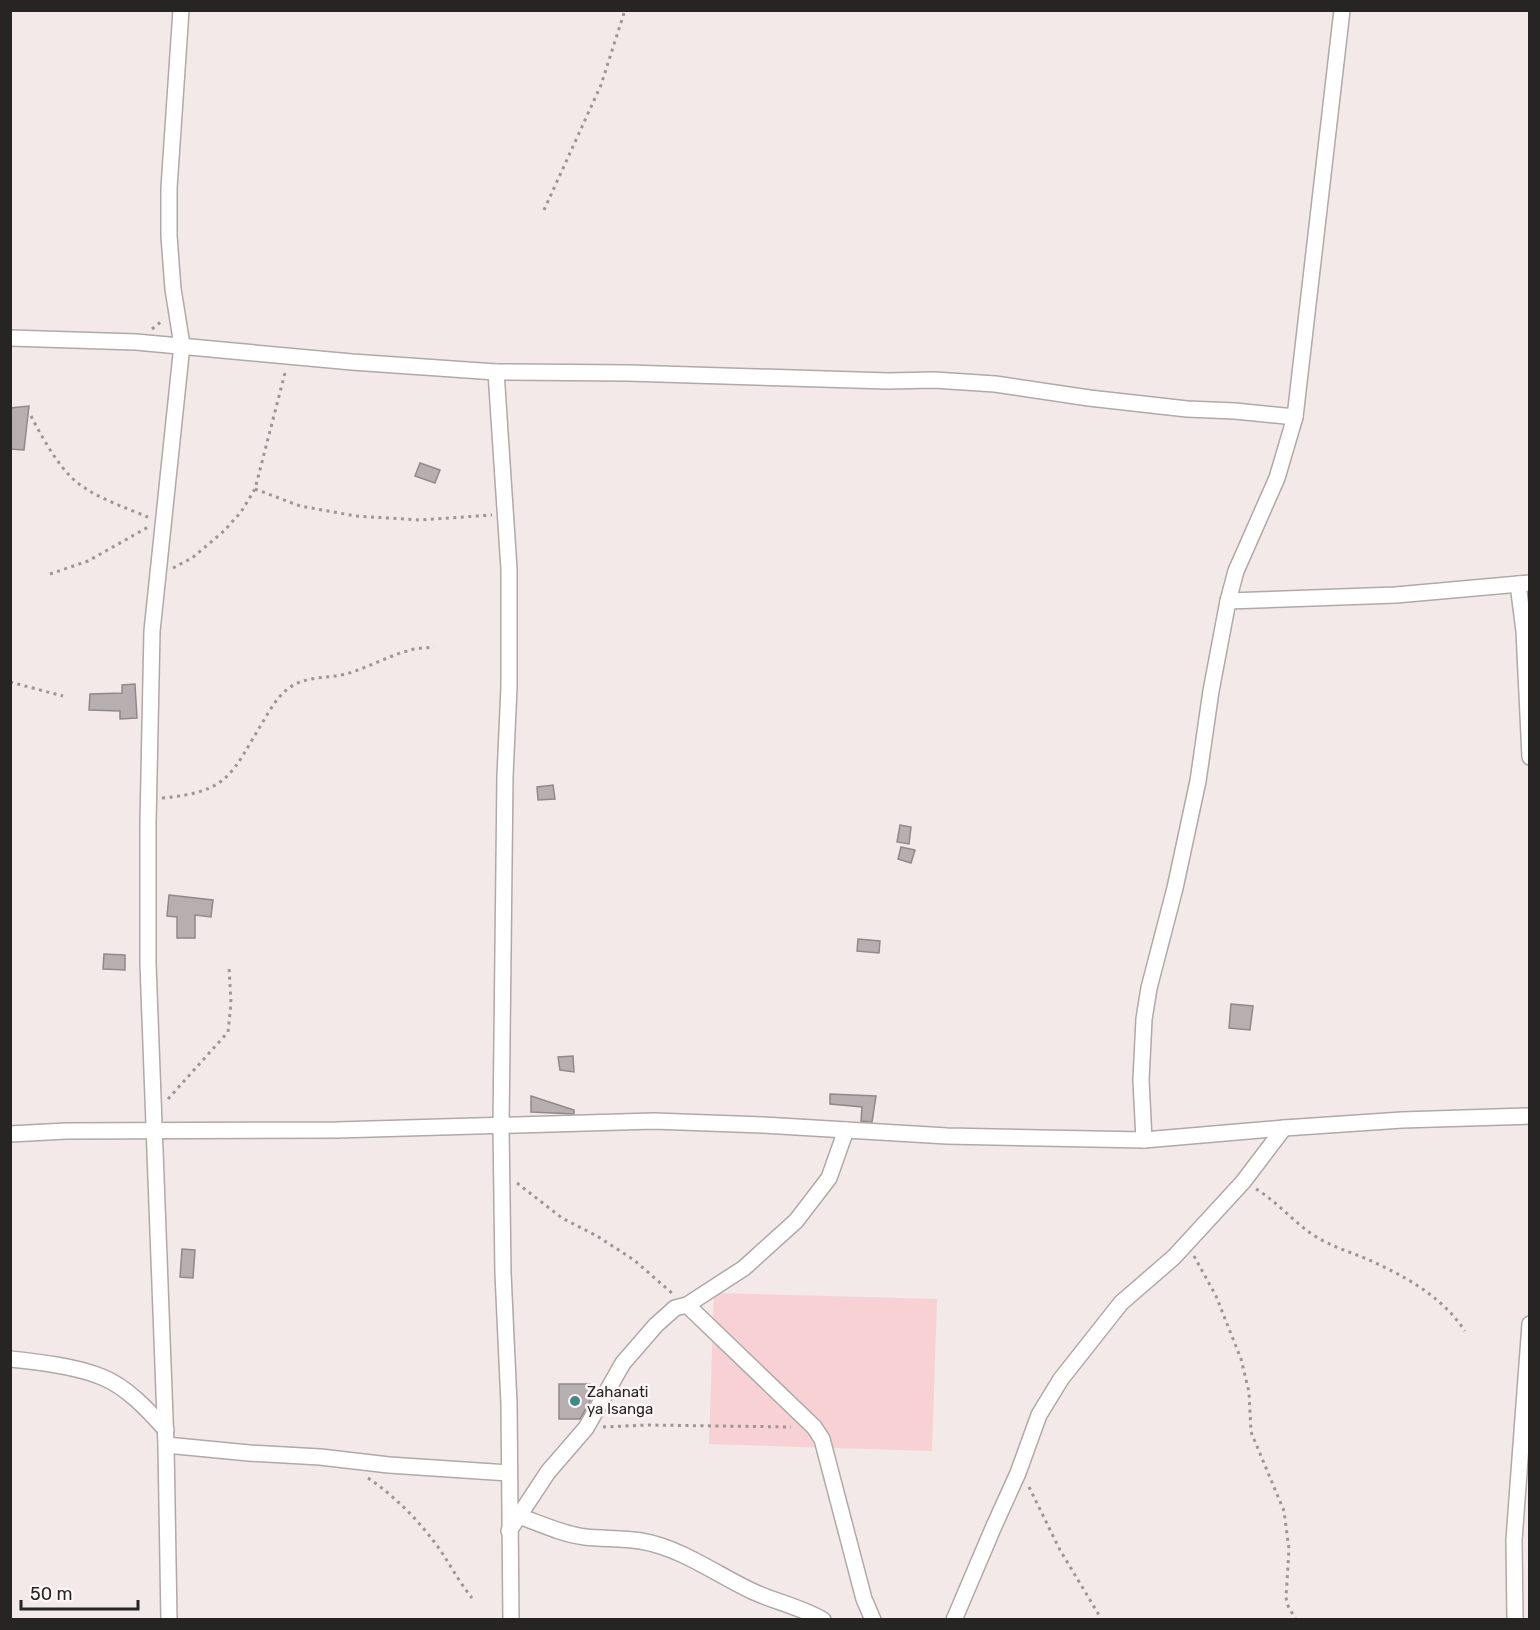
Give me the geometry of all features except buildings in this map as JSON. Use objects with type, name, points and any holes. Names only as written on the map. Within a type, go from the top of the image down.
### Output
[{"type":"street","points":[[169,1620],[166,1437],[148,964],[148,800],[152,631],[182,345],[169,236],[169,188],[181,10]]},
{"type":"street","points":[[1144,1140],[1141,1080],[1144,1019],[1149,988],[1175,888],[1198,781],[1211,691],[1228,601],[1236,571],[1277,478],[1295,417],[1342,10]]},
{"type":"street","points":[[10,338],[182,345],[496,372],[628,373],[888,381],[934,380],[995,384],[1187,409],[1295,417]]},
{"type":"street","points":[[496,372],[508,568],[509,687],[505,776],[501,1126],[503,1273],[509,1404],[511,1620]]},
{"type":"street","points":[[1228,601],[1395,595],[1524,583],[1530,757]]},
{"type":"street","points":[[10,1134],[154,1124],[501,1126],[654,1121],[947,1136],[1144,1140],[1402,1120],[1530,1116]]},
{"type":"street","points":[[954,1620],[1020,1468],[1038,1415],[1068,1371],[1121,1304],[1174,1257],[1243,1182],[1284,1128]]},
{"type":"street","points":[[509,1531],[548,1472],[585,1430],[623,1363],[656,1325],[675,1308],[687,1305],[744,1268],[796,1221],[829,1178],[846,1130]]},
{"type":"street","points":[[687,1305],[814,1427],[822,1439],[858,1579],[873,1620]]},
{"type":"street","points":[[1515,1620],[1514,1540],[1530,1324]]},
{"type":"street","points":[[10,1359],[77,1370],[102,1377],[128,1393],[148,1410],[166,1437],[249,1453],[509,1473]]},
{"type":"street","points":[[519,1516],[553,1529],[584,1537],[641,1541],[661,1546],[753,1592],[823,1620]]},
{"type":"path","points":[[544,210],[602,85],[626,10]]},
{"type":"path","points":[[136,342],[176,308]]},
{"type":"path","points":[[158,575],[192,558],[224,531],[241,512],[255,489],[290,356]]},
{"type":"path","points":[[31,416],[44,441],[72,478],[87,489],[157,522],[88,561],[51,574]]},
{"type":"path","points":[[255,489],[300,506],[356,516],[420,520],[506,514]]},
{"type":"path","points":[[148,800],[188,796],[206,791],[226,778],[241,759],[276,701],[300,681],[344,675],[406,651],[434,647]]},
{"type":"path","points":[[10,682],[63,696]]},
{"type":"path","points":[[154,1124],[186,1077],[213,1051],[228,1032],[231,1003],[229,967]]},
{"type":"path","points":[[502,1171],[562,1218],[597,1236],[634,1260],[687,1305]]},
{"type":"path","points":[[1243,1182],[1265,1194],[1297,1223],[1318,1237],[1335,1247],[1381,1265],[1429,1292],[1454,1315],[1465,1331]]},
{"type":"path","points":[[1186,1244],[1216,1296],[1243,1367],[1249,1392],[1251,1432],[1284,1511],[1289,1549],[1286,1597],[1287,1604],[1296,1620]]},
{"type":"path","points":[[585,1430],[625,1426],[814,1427]]},
{"type":"path","points":[[1020,1468],[1060,1551],[1102,1620]]},
{"type":"path","points":[[364,1476],[381,1487],[411,1514],[439,1548],[472,1598]]},
{"type":"shaded area","points":[[714,1293],[937,1299],[932,1451],[709,1444]]},
{"type":"place","name":"Zahanati ya Isanga","points":[[575,1401]]}]
